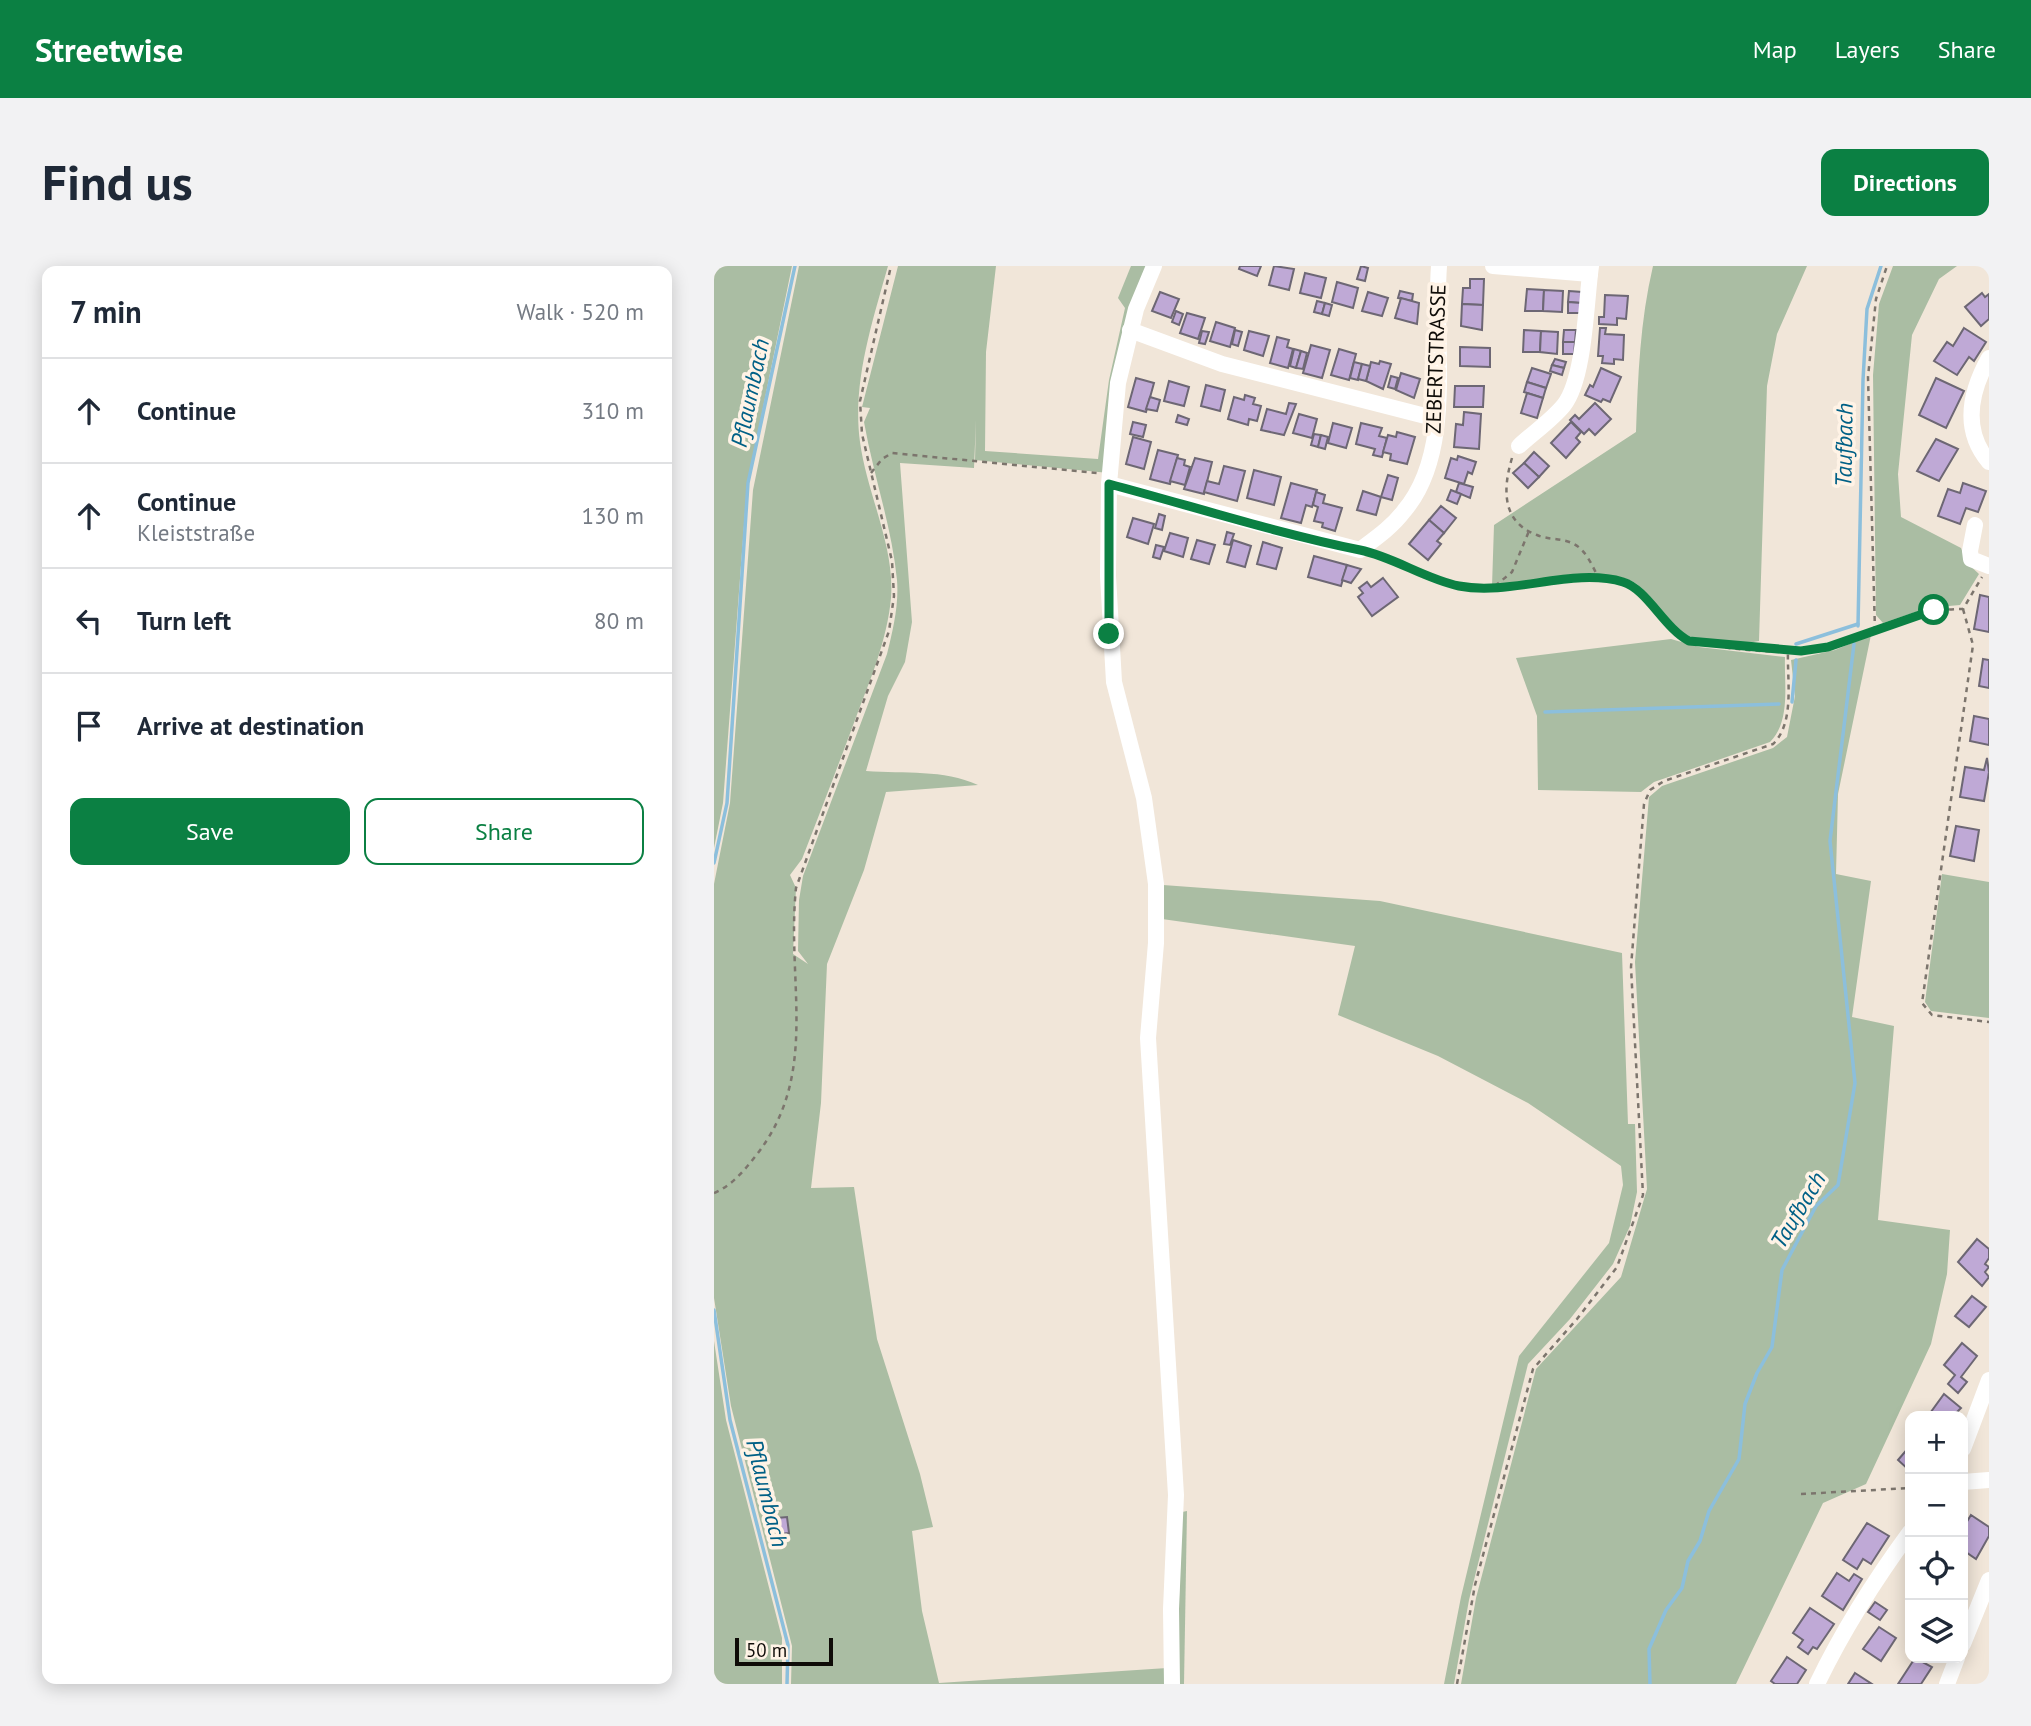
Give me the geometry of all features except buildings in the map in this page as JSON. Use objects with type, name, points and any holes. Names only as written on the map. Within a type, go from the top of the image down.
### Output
[{"type":"street","points":[[1154,266],[1130,330],[1118,383],[1110,479],[1109,623],[1114,682],[1144,798],[1156,884],[1156,943],[1148,1038],[1177,1495],[1171,1609],[1172,1684]]},
{"type":"street","name":"ZEBERTSTRASSE","points":[[1360,550],[1405,511],[1433,456],[1437,419],[1439,266]]},
{"type":"street","points":[[1493,266],[1590,270],[1587,320],[1578,365],[1565,404],[1519,446]]},
{"type":"street","points":[[1130,330],[1222,364],[1437,419]]},
{"type":"street","points":[[1989,358],[1977,378],[1970,412],[1977,448],[1989,462]]},
{"type":"street","points":[[1110,479],[1360,550]]},
{"type":"street","points":[[1975,525],[1971,559],[1989,568]]},
{"type":"street","points":[[1968,1437],[1989,1380]]},
{"type":"street","points":[[1968,1482],[1989,1480]]},
{"type":"street","points":[[1817,1684],[1839,1639],[1872,1585],[1906,1537]]},
{"type":"street","points":[[1968,1632],[1989,1580]]},
{"type":"street","points":[[1951,1683],[1956,1663]]},
{"type":"path","points":[[714,1193],[741,1174],[770,1139],[786,1104],[797,1060],[792,922],[796,888],[889,631],[894,596],[892,561],[862,434],[860,401],[891,266]]},
{"type":"path","points":[[1875,631],[1868,376],[1876,299],[1887,266]]},
{"type":"path","points":[[1519,446],[1512,457],[1504,491],[1506,505],[1529,531],[1574,544],[1587,556],[1599,579]]},
{"type":"path","points":[[871,474],[882,458],[892,453],[1110,479]]},
{"type":"path","points":[[1494,587],[1511,572],[1529,531]]},
{"type":"path","points":[[1360,550],[1460,586],[1494,587],[1599,579],[1626,582],[1674,633],[1689,641],[1788,652],[1828,647],[1934,610],[1963,609]]},
{"type":"path","points":[[1989,568],[1963,609],[1973,645],[1922,1003],[1932,1015],[1989,1022]]},
{"type":"path","points":[[1457,1684],[1475,1585],[1532,1368],[1577,1319],[1617,1267],[1643,1195],[1631,967],[1644,804],[1650,790],[1664,781],[1773,744],[1781,736],[1787,711],[1788,652]]},
{"type":"path","points":[[1801,1494],[1905,1488]]},
{"type":"green space","points":[[714,266],[792,266],[747,486],[723,803],[714,848]]},
{"type":"green space","points":[[799,266],[888,266],[865,353],[858,420],[864,462],[889,559],[891,598],[886,630],[872,675],[802,859],[790,875],[796,888],[793,954],[808,964],[798,951],[799,900],[803,876],[887,654],[896,608],[895,560],[864,422],[870,408],[862,407],[898,266],[996,266],[986,352],[985,451],[1098,459],[1109,380],[1125,308],[1118,298],[1131,266],[1151,266],[1133,310],[1109,473],[975,460],[976,420],[974,468],[900,463],[912,622],[905,662],[888,696],[866,771],[937,774],[978,785],[886,792],[864,870],[827,964],[821,1103],[811,1188],[854,1187],[877,1339],[920,1474],[933,1527],[912,1531],[922,1611],[939,1683],[1167,1668],[1167,1684],[791,1684],[792,1646],[731,1406],[714,1298],[714,884],[730,803],[753,490]]},
{"type":"green space","points":[[1653,266],[1807,266],[1777,334],[1767,386],[1759,641],[1726,643],[1690,636],[1672,625],[1652,599],[1634,582],[1614,576],[1580,576],[1492,586],[1494,525],[1636,432],[1642,328]]},
{"type":"green space","points":[[1893,266],[1957,266],[1939,279],[1912,335],[1898,474],[1901,517],[1961,548],[1966,562],[1979,574],[1960,605],[1927,608],[1883,623],[1876,615],[1873,375],[1879,304]]},
{"type":"green space","points":[[1871,635],[1838,794],[1836,874],[1871,881],[1852,1017],[1894,1026],[1878,1220],[1950,1230],[1947,1274],[1931,1344],[1866,1484],[1823,1503],[1736,1684],[1461,1684],[1476,1598],[1536,1369],[1621,1277],[1647,1189],[1635,962],[1649,797],[1662,786],[1773,748],[1787,737],[1795,696],[1791,660],[1835,650]]},
{"type":"green space","points":[[1671,639],[1699,647],[1785,657],[1784,713],[1777,733],[1770,742],[1654,782],[1641,792],[1538,790],[1537,716],[1516,658]]},
{"type":"green space","points":[[1942,874],[1989,882],[1989,1018],[1931,1011],[1925,1002]]},
{"type":"green space","points":[[1163,885],[1380,901],[1622,953],[1628,1124],[1635,1124],[1637,1192],[1630,1226],[1613,1264],[1570,1319],[1528,1364],[1469,1600],[1454,1684],[1444,1684],[1461,1597],[1519,1356],[1609,1243],[1623,1185],[1621,1166],[1528,1103],[1438,1056],[1338,1015],[1355,946],[1162,919]]},
{"type":"green space","points":[[714,1341],[726,1420],[782,1638],[782,1684],[714,1684]]},
{"type":"green space","points":[[1187,1511],[1184,1684],[1176,1684],[1182,1512]]},
{"type":"waterway","name":"Pflaumbach","points":[[714,863],[727,803],[748,483],[795,266]]},
{"type":"waterway","name":"Taufbach","points":[[1858,626],[1867,309],[1881,266]]},
{"type":"waterway","points":[[1796,644],[1858,624]]},
{"type":"waterway","name":"Taufbach","points":[[1650,1684],[1649,1649],[1666,1610],[1682,1588],[1688,1561],[1700,1541],[1709,1511],[1739,1459],[1745,1404],[1757,1373],[1772,1347],[1782,1270],[1816,1206],[1838,1185],[1855,1083],[1830,841],[1854,644]]},
{"type":"waterway","points":[[1792,702],[1796,660]]},
{"type":"waterway","points":[[1545,712],[1779,704]]},
{"type":"waterway","name":"Pflaumbach","points":[[714,1310],[730,1420],[788,1645],[787,1684]]},
{"type":"route","points":[[1109,634],[1109,484],[1349,550],[1360,550],[1460,586],[1494,587],[1599,579],[1626,582],[1639,592],[1674,633],[1689,641],[1788,652],[1801,651],[1828,647],[1934,610]]}]
